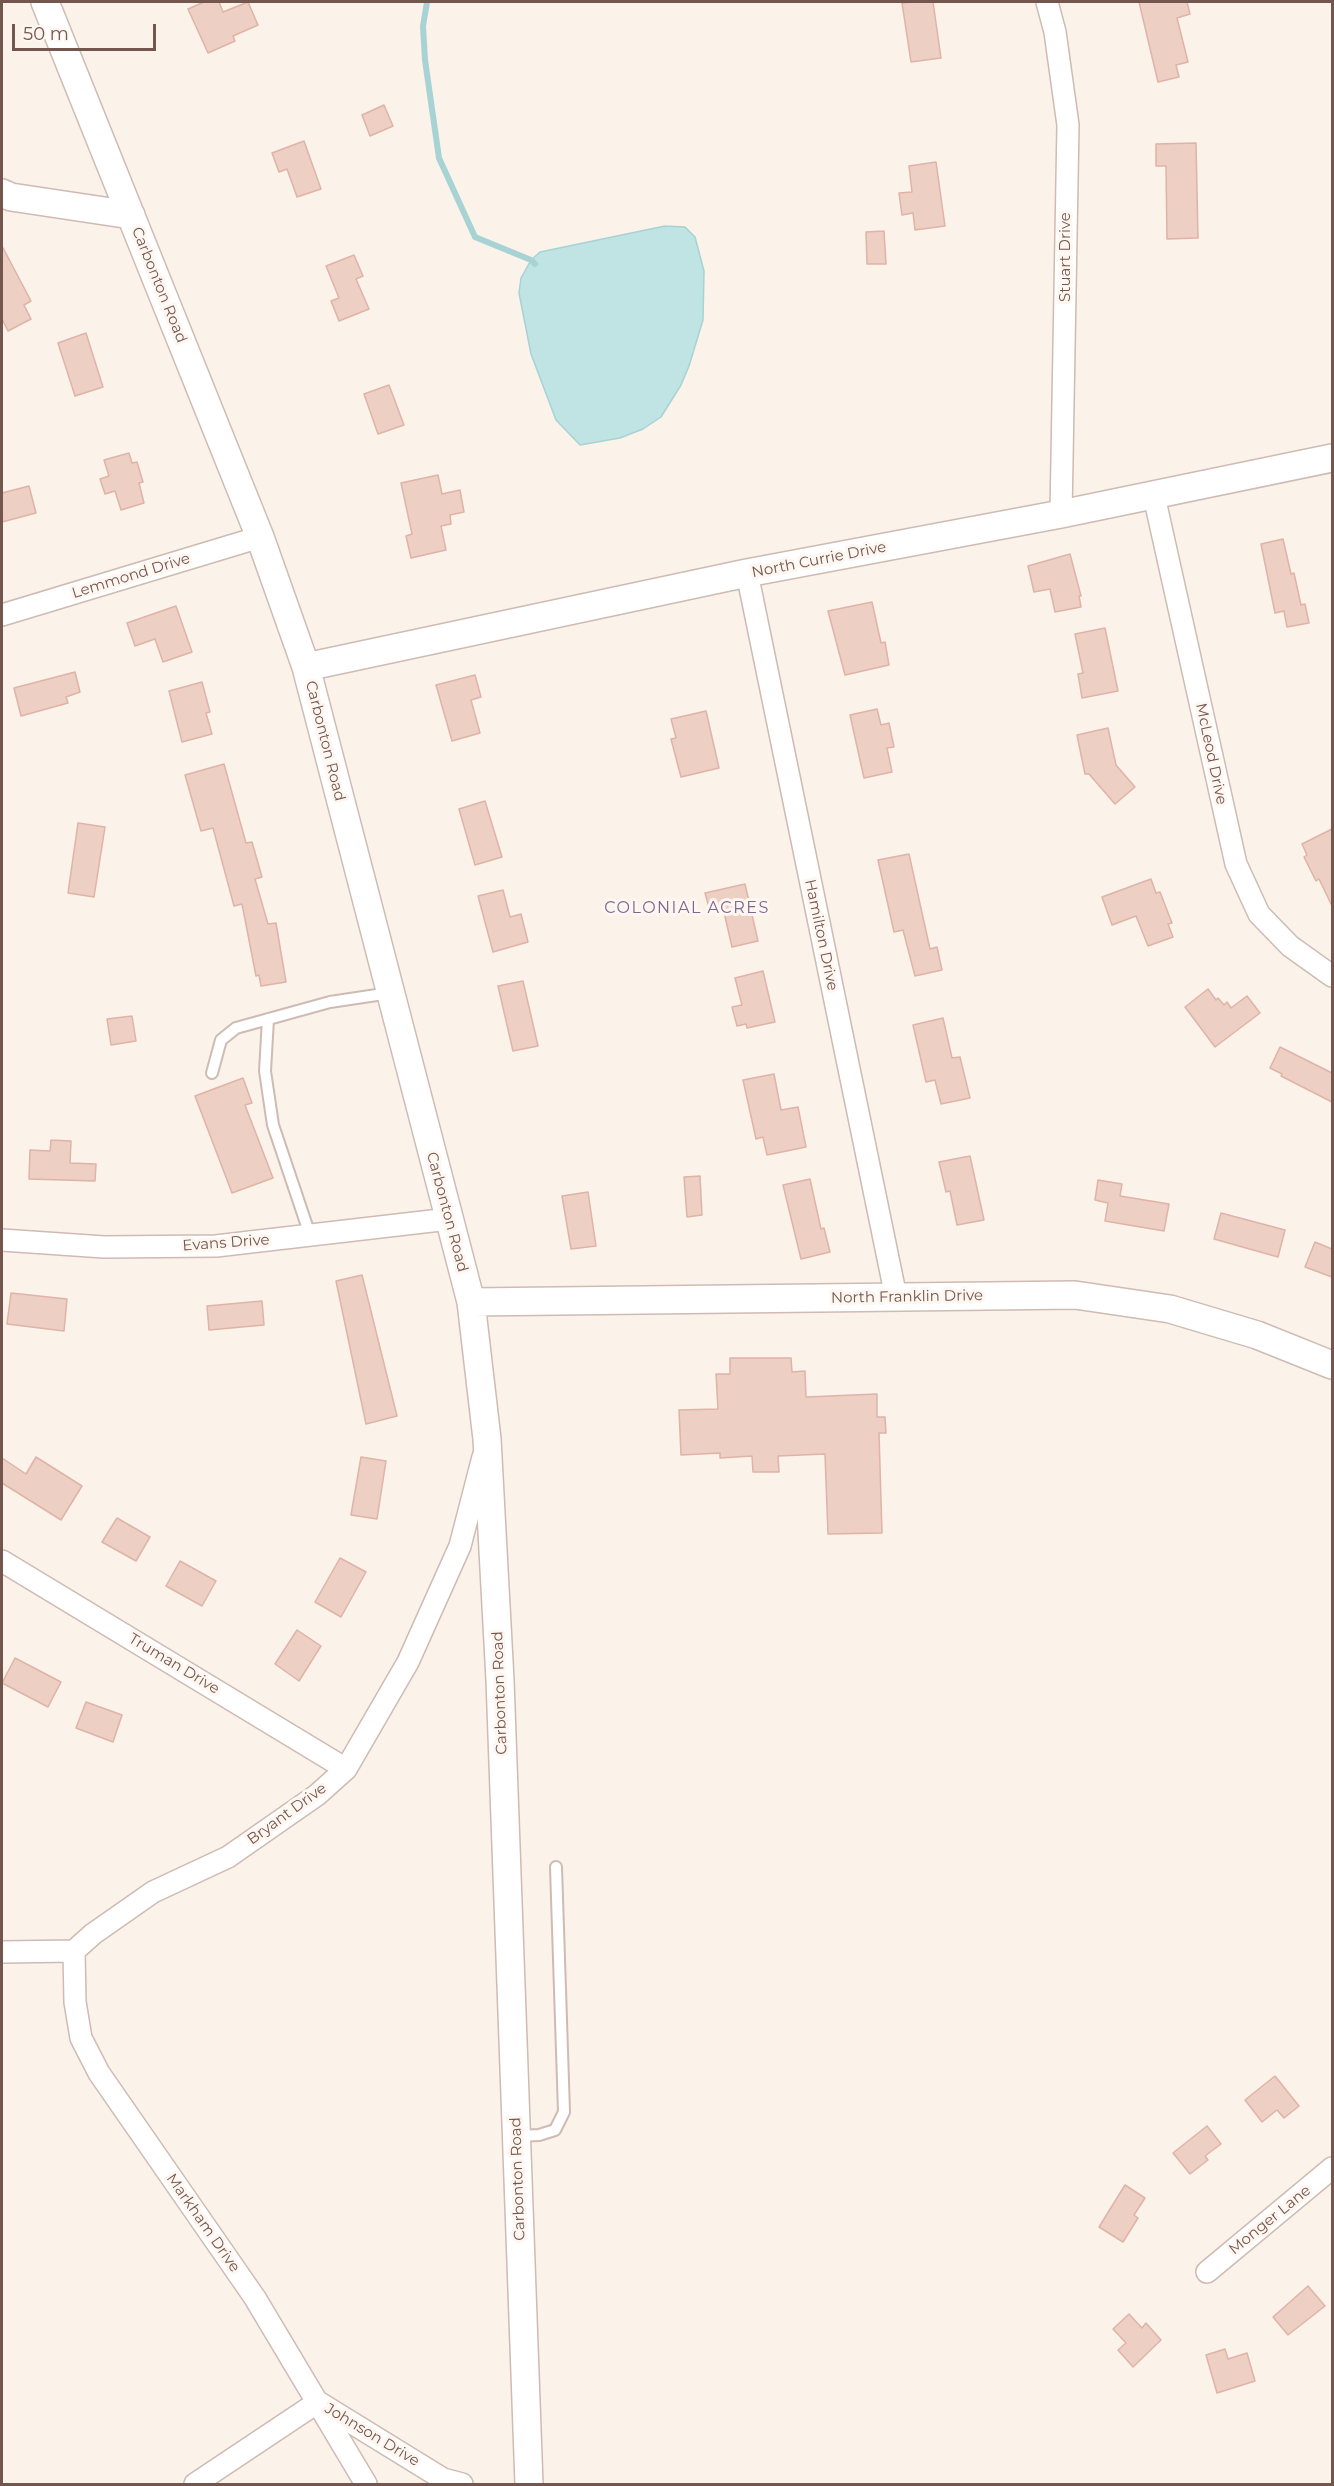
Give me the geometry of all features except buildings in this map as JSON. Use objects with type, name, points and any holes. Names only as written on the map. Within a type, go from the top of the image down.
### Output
[{"type":"street","name":"Carbonton Road","points":[[45,2],[260,537],[306,667],[471,1302],[487,1439],[500,1680],[529,2484]]},
{"type":"street","name":"Stuart Drive","points":[[1047,2],[1055,32],[1068,125],[1061,514]]},
{"type":"street","points":[[2,194],[131,215]]},
{"type":"street","name":"North Currie Drive","points":[[306,667],[747,573],[1154,496],[1332,458]]},
{"type":"street","name":"McLeod Drive","points":[[1154,496],[1236,864],[1259,914],[1290,946],[1332,976]]},
{"type":"street","name":"Lemmond Drive","points":[[2,615],[260,537]]},
{"type":"street","name":"Hamilton Drive","points":[[747,573],[896,1297]]},
{"type":"street","name":"Evans Drive","points":[[2,1240],[104,1247],[216,1246],[449,1219]]},
{"type":"street","name":"North Franklin Drive","points":[[471,1302],[1075,1295],[1170,1309],[1257,1335],[1332,1365]]},
{"type":"street","name":"Bryant Drive","points":[[74,1951],[93,1934],[153,1892],[228,1857],[317,1795],[345,1769],[408,1662],[460,1546],[487,1439]]},
{"type":"street","name":"Truman Drive","points":[[2,1561],[345,1769]]},
{"type":"street","points":[[2,1952],[74,1951]]},
{"type":"street","name":"Markham Drive","points":[[74,1951],[75,2002],[81,2038],[99,2073],[255,2298],[366,2484]]},
{"type":"street","name":"Monger Lane","points":[[1207,2272],[1332,2168]]},
{"type":"street","name":"Johnson Drive","points":[[195,2484],[318,2402],[443,2479],[462,2484]]},
{"type":"lane","points":[[212,1073],[221,1040],[236,1028],[330,1002],[390,993]]},
{"type":"lane","points":[[268,1019],[265,1071],[273,1125],[310,1235]]},
{"type":"lane","points":[[517,2136],[539,2135],[555,2130],[564,2112],[556,1867]]},
{"type":"water","points":[[665,226],[685,227],[695,237],[704,271],[703,320],[689,366],[681,385],[661,417],[643,429],[620,438],[580,445],[556,420],[531,354],[519,293],[521,278],[531,260],[540,252]]},
{"type":"waterway","points":[[427,2],[423,26],[425,60],[439,158],[475,237],[531,260],[535,264]]},
{"type":"district","name":"COLONIAL ACRES","points":[[687,908]]}]
